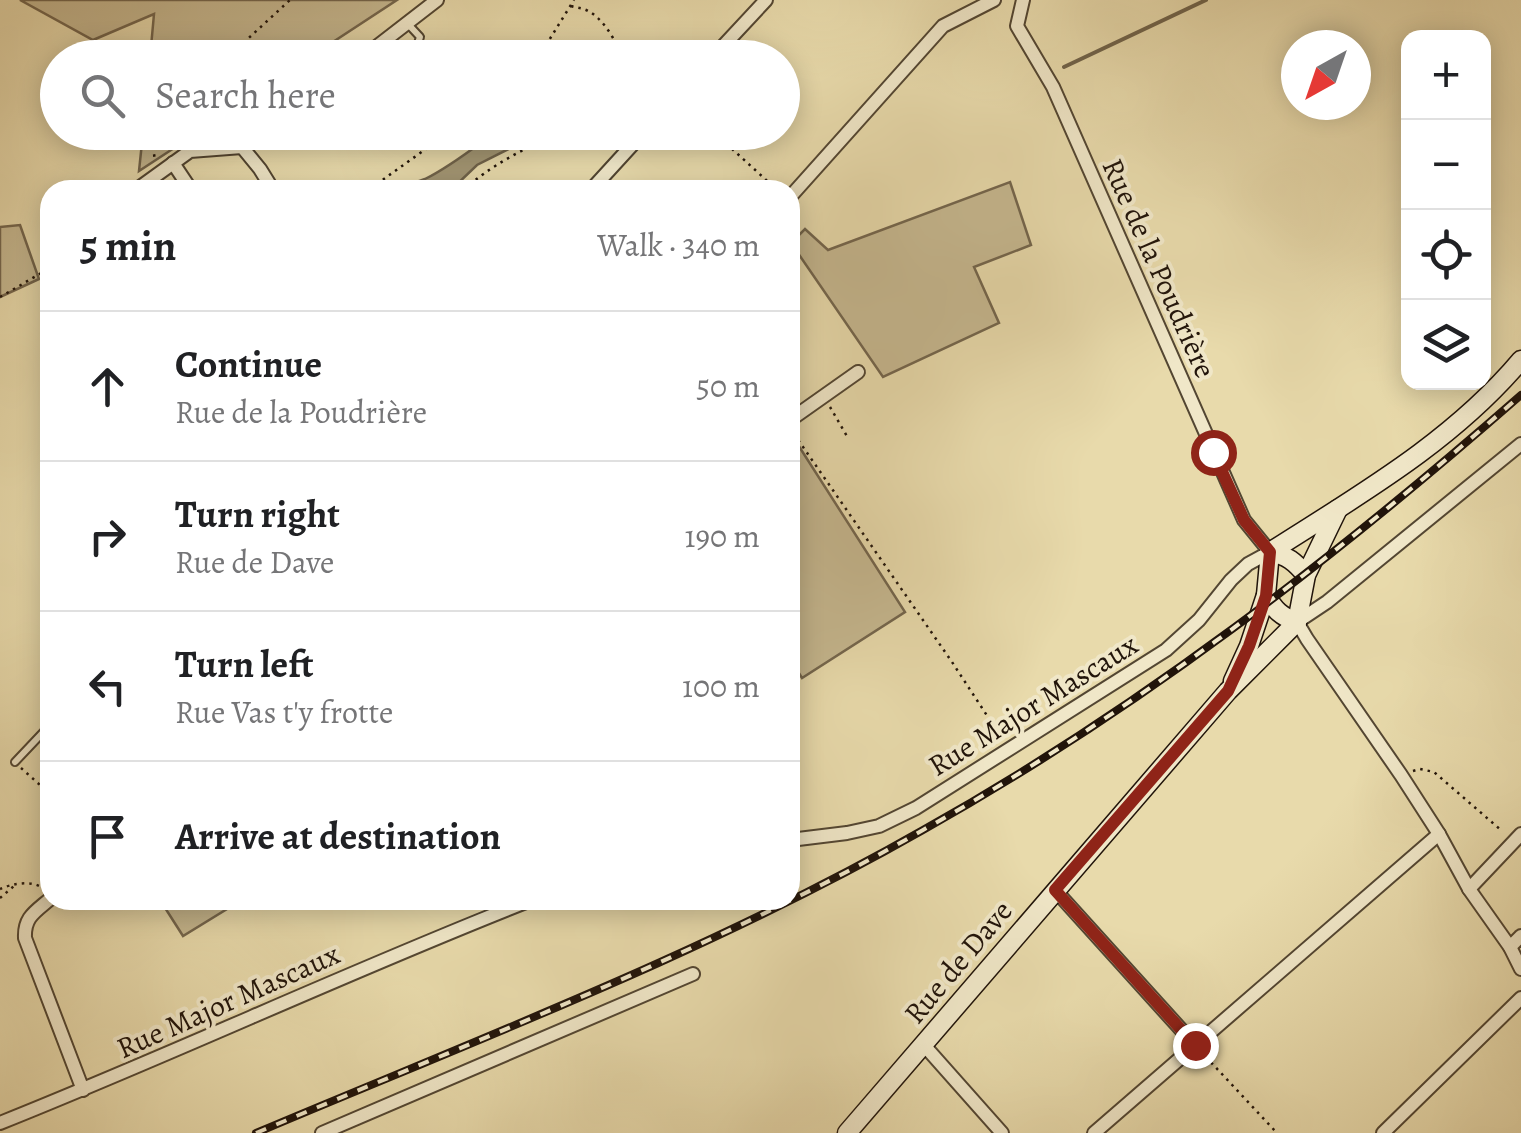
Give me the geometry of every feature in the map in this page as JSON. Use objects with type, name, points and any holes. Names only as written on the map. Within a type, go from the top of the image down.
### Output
[{"type":"main road","points":[[1270,552],[1417,457],[1480,404],[1521,360]]},
{"type":"main road","points":[[1266,596],[1274,610],[1298,622],[1306,575],[1338,509]]},
{"type":"main road","points":[[1270,552],[1285,555],[1306,575]]},
{"type":"main road","name":"Rue de Dave","points":[[1228,691],[1266,596],[1270,552]]},
{"type":"main road","name":"Rue de Dave","points":[[847,1133],[1228,691],[1298,622]]},
{"type":"street","points":[[384,40],[437,0]]},
{"type":"street","points":[[729,40],[766,0]]},
{"type":"street","points":[[800,186],[943,26],[994,0]]},
{"type":"street","name":"Rue de la Poudrière","points":[[1024,0],[1017,26],[1053,86],[1244,520],[1270,552]]},
{"type":"street","points":[[149,180],[190,151],[203,150]]},
{"type":"street","points":[[244,150],[267,180]]},
{"type":"street","points":[[600,180],[628,150]]},
{"type":"street","points":[[173,163],[184,180]]},
{"type":"street","points":[[800,413],[858,372]]},
{"type":"street","points":[[1521,444],[1298,622],[1402,775],[1521,969]]},
{"type":"street","name":"Rue Major Mascaux","points":[[800,838],[879,826],[916,808],[1166,650],[1199,620],[1231,580],[1248,564],[1270,552]]},
{"type":"street","points":[[1094,1133],[1439,834]]},
{"type":"street","points":[[1469,889],[1518,838]]},
{"type":"street","points":[[1055,890],[1195,1045]]},
{"type":"street","points":[[40,906],[24,926],[25,938],[82,1090]]},
{"type":"street","name":"Rue Major Mascaux","points":[[0,1123],[506,910]]},
{"type":"street","points":[[1510,947],[1521,936]]},
{"type":"street","points":[[322,1133],[693,974]]},
{"type":"street","points":[[1383,1133],[1521,998]]},
{"type":"street","points":[[924,1044],[1002,1133]]},
{"type":"lane","points":[[406,22],[419,40]]},
{"type":"lane","points":[[15,762],[40,735]]},
{"type":"path","points":[[247,40],[290,0]]},
{"type":"path","points":[[549,40],[574,0]]},
{"type":"path","points":[[571,6],[591,12],[614,40]]},
{"type":"path","points":[[154,150],[156,175]]},
{"type":"path","points":[[382,180],[424,150]]},
{"type":"path","points":[[474,180],[522,150]]},
{"type":"path","points":[[733,150],[767,180]]},
{"type":"path","points":[[0,297],[40,274]]},
{"type":"path","points":[[824,396],[848,438]]},
{"type":"path","points":[[800,443],[1009,749]]},
{"type":"path","points":[[15,762],[40,785]]},
{"type":"path","points":[[1402,775],[1420,769],[1434,772],[1518,838]]},
{"type":"path","points":[[0,898],[17,884]]},
{"type":"path","points":[[0,889],[17,884],[40,887]]},
{"type":"path","points":[[1195,1045],[1277,1133]]},
{"type":"shaded area","points":[[20,0],[397,0],[336,40],[152,40],[154,14],[93,40]]},
{"type":"shaded area","points":[[141,150],[171,150],[139,171]]},
{"type":"shaded area","points":[[471,150],[507,150],[477,165],[461,180],[422,180]]},
{"type":"shaded area","points":[[1010,182],[1031,245],[974,267],[999,323],[883,377],[800,256],[800,234],[805,229],[828,250]]},
{"type":"shaded area","points":[[20,225],[39,279],[0,297],[0,227]]},
{"type":"shaded area","points":[[800,448],[905,612],[802,678],[800,675]]},
{"type":"shaded area","points":[[166,910],[225,910],[183,936]]},
{"type":"waterway","points":[[1064,67],[1206,0]]},
{"type":"railway","points":[[800,896],[1003,783],[1158,682],[1307,572],[1521,395]]},
{"type":"railway","points":[[256,1133],[510,1027],[771,910]]},
{"type":"route","points":[[1195,1045],[1055,890],[1228,691],[1249,646],[1266,596],[1270,552],[1244,520],[1213,452]]}]
